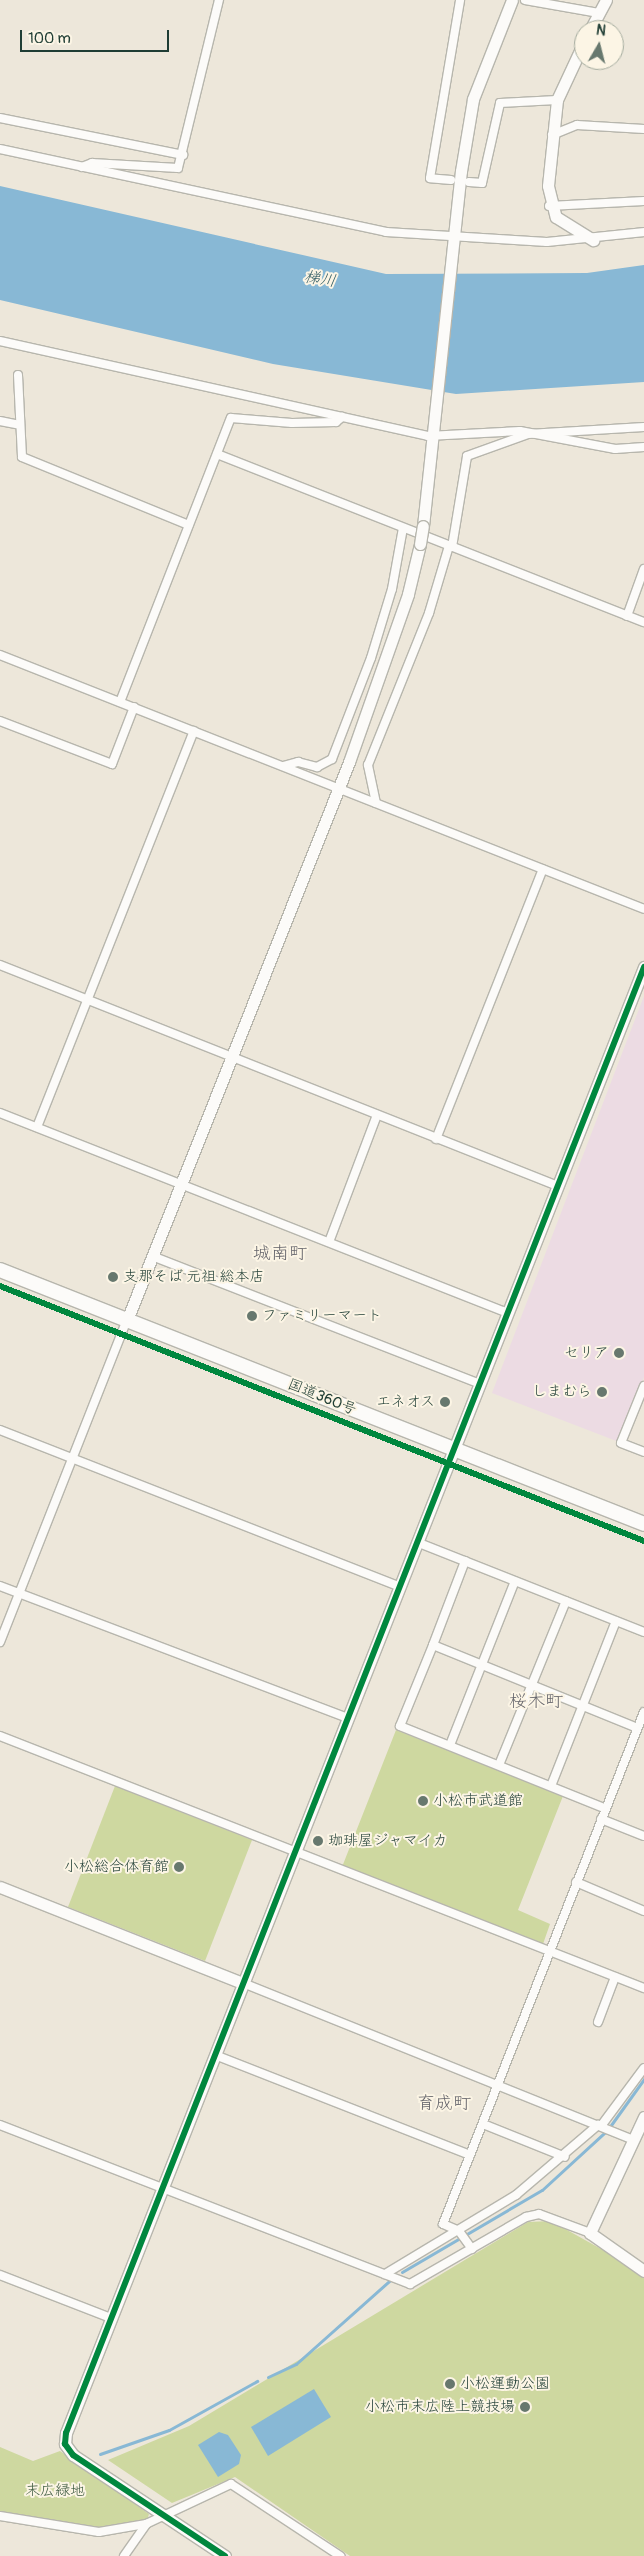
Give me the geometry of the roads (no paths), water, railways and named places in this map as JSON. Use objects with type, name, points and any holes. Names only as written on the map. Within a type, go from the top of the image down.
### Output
[{"type":"highway","name":"国道360号","points":[[0,1270],[644,1524]]},
{"type":"street","points":[[82,168],[92,163],[178,168],[183,155],[218,0]]},
{"type":"street","points":[[451,180],[430,178],[460,0]]},
{"type":"street","points":[[0,1642],[71,1458],[128,1320],[338,787],[408,594],[420,544],[435,436],[455,234],[473,99],[512,0]]},
{"type":"street","points":[[525,0],[599,14]]},
{"type":"street","points":[[596,20],[606,0]]},
{"type":"street","points":[[574,63],[557,100],[552,135],[549,206],[556,217],[593,240]]},
{"type":"street","points":[[469,182],[482,183],[500,103],[557,100]]},
{"type":"street","points":[[0,118],[183,155]]},
{"type":"street","points":[[552,135],[577,125],[644,129]]},
{"type":"street","points":[[0,149],[386,232],[455,234],[547,242],[593,240],[644,232]]},
{"type":"street","points":[[549,206],[644,201]]},
{"type":"street","points":[[0,341],[435,436],[528,434],[644,427]]},
{"type":"street","points":[[18,375],[22,457],[189,525]]},
{"type":"street","points":[[120,702],[231,418],[292,423],[336,422],[342,417]]},
{"type":"street","points":[[0,421],[20,425]]},
{"type":"street","points":[[376,803],[368,765],[430,613],[450,547],[467,456],[528,434],[614,449],[644,447]]},
{"type":"street","points":[[217,454],[644,622]]},
{"type":"street","points":[[282,766],[298,762],[317,767],[332,759],[371,658],[392,589],[403,528]]},
{"type":"street","points":[[627,616],[644,569]]},
{"type":"street","points":[[0,664],[2,656],[644,909]]},
{"type":"street","points":[[0,721],[112,764],[134,708]]},
{"type":"street","points":[[37,1127],[194,731]]},
{"type":"street","points":[[436,1138],[543,869]]},
{"type":"street","points":[[0,965],[558,1186]]},
{"type":"street","points":[[225,2556],[164,2513],[72,2455],[65,2444],[111,2318],[419,1543],[454,1449],[644,968]]},
{"type":"street","points":[[0,1113],[508,1313]]},
{"type":"street","points":[[329,1242],[377,1115]]},
{"type":"street","points":[[152,1256],[480,1384]]},
{"type":"street","points":[[644,1386],[621,1443],[644,1452]]},
{"type":"street","points":[[0,1430],[401,1587]]},
{"type":"street","points":[[419,1543],[644,1632]]},
{"type":"street","points":[[465,1561],[400,1726],[604,1808]]},
{"type":"street","points":[[450,1745],[515,1582]]},
{"type":"street","points":[[0,1586],[348,1718]]},
{"type":"street","points":[[499,1765],[566,1601]]},
{"type":"street","points":[[551,1786],[616,1621]]},
{"type":"street","points":[[433,1645],[637,1728]]},
{"type":"street","points":[[472,2250],[459,2231],[443,2224],[550,1953],[604,1808],[644,1712]]},
{"type":"street","points":[[0,1736],[550,1953],[644,1988]]},
{"type":"street","points":[[601,1819],[644,1836]]},
{"type":"street","points":[[576,1882],[644,1911]]},
{"type":"street","points":[[0,1887],[499,2083],[631,2139]]},
{"type":"street","points":[[598,2022],[614,1977]]},
{"type":"street","points":[[215,2055],[470,2155]]},
{"type":"street","points":[[385,2274],[459,2231],[565,2157],[599,2125],[640,2080],[644,2068]]},
{"type":"street","points":[[590,2233],[631,2139],[644,2117]]},
{"type":"street","points":[[483,2124],[565,2157]]},
{"type":"street","points":[[0,2125],[410,2284],[539,2214],[590,2233],[644,2271]]},
{"type":"street","points":[[0,2275],[111,2318]]},
{"type":"street","points":[[0,2516],[99,2532],[146,2524],[164,2513],[231,2484],[340,2556]]},
{"type":"street","points":[[124,2556],[146,2524]]},
{"type":"water","name":"梯川","points":[[0,186],[386,274],[587,273],[644,265],[644,382],[456,394],[273,364],[0,300]]},
{"type":"water","points":[[314,2389],[331,2417],[268,2456],[251,2427]]},
{"type":"water","points":[[219,2432],[228,2435],[241,2455],[239,2464],[218,2477],[198,2445]]},
{"type":"waterway","points":[[611,2125],[644,2079]]},
{"type":"waterway","points":[[402,2272],[542,2190],[605,2132]]},
{"type":"waterway","points":[[268,2377],[296,2364],[389,2281]]},
{"type":"waterway","points":[[100,2454],[169,2430],[257,2381]]},
{"type":"place","name":"支那そば 元祖 総本店","points":[[113,1277]]},
{"type":"place","name":"ファミリーマート","points":[[252,1316]]},
{"type":"place","name":"セリア","points":[[619,1353]]},
{"type":"place","name":"しまむら","points":[[602,1392]]},
{"type":"place","name":"エネオス","points":[[445,1402]]},
{"type":"place","name":"小松市武道館","points":[[423,1801]]},
{"type":"place","name":"珈琲屋ジャマイカ","points":[[318,1841]]},
{"type":"place","name":"小松総合体育館","points":[[179,1867]]},
{"type":"place","name":"小松運動公園","points":[[450,2384]]},
{"type":"place","name":"小松市末広陸上競技場","points":[[525,2407]]},
{"type":"district","name":"城南町","points":[[280,1254]]},
{"type":"district","name":"桜木町","points":[[536,1702]]},
{"type":"district","name":"育成町","points":[[444,2104]]},
{"type":"park label","name":"末広緑地","points":[[55,2491]]}]
